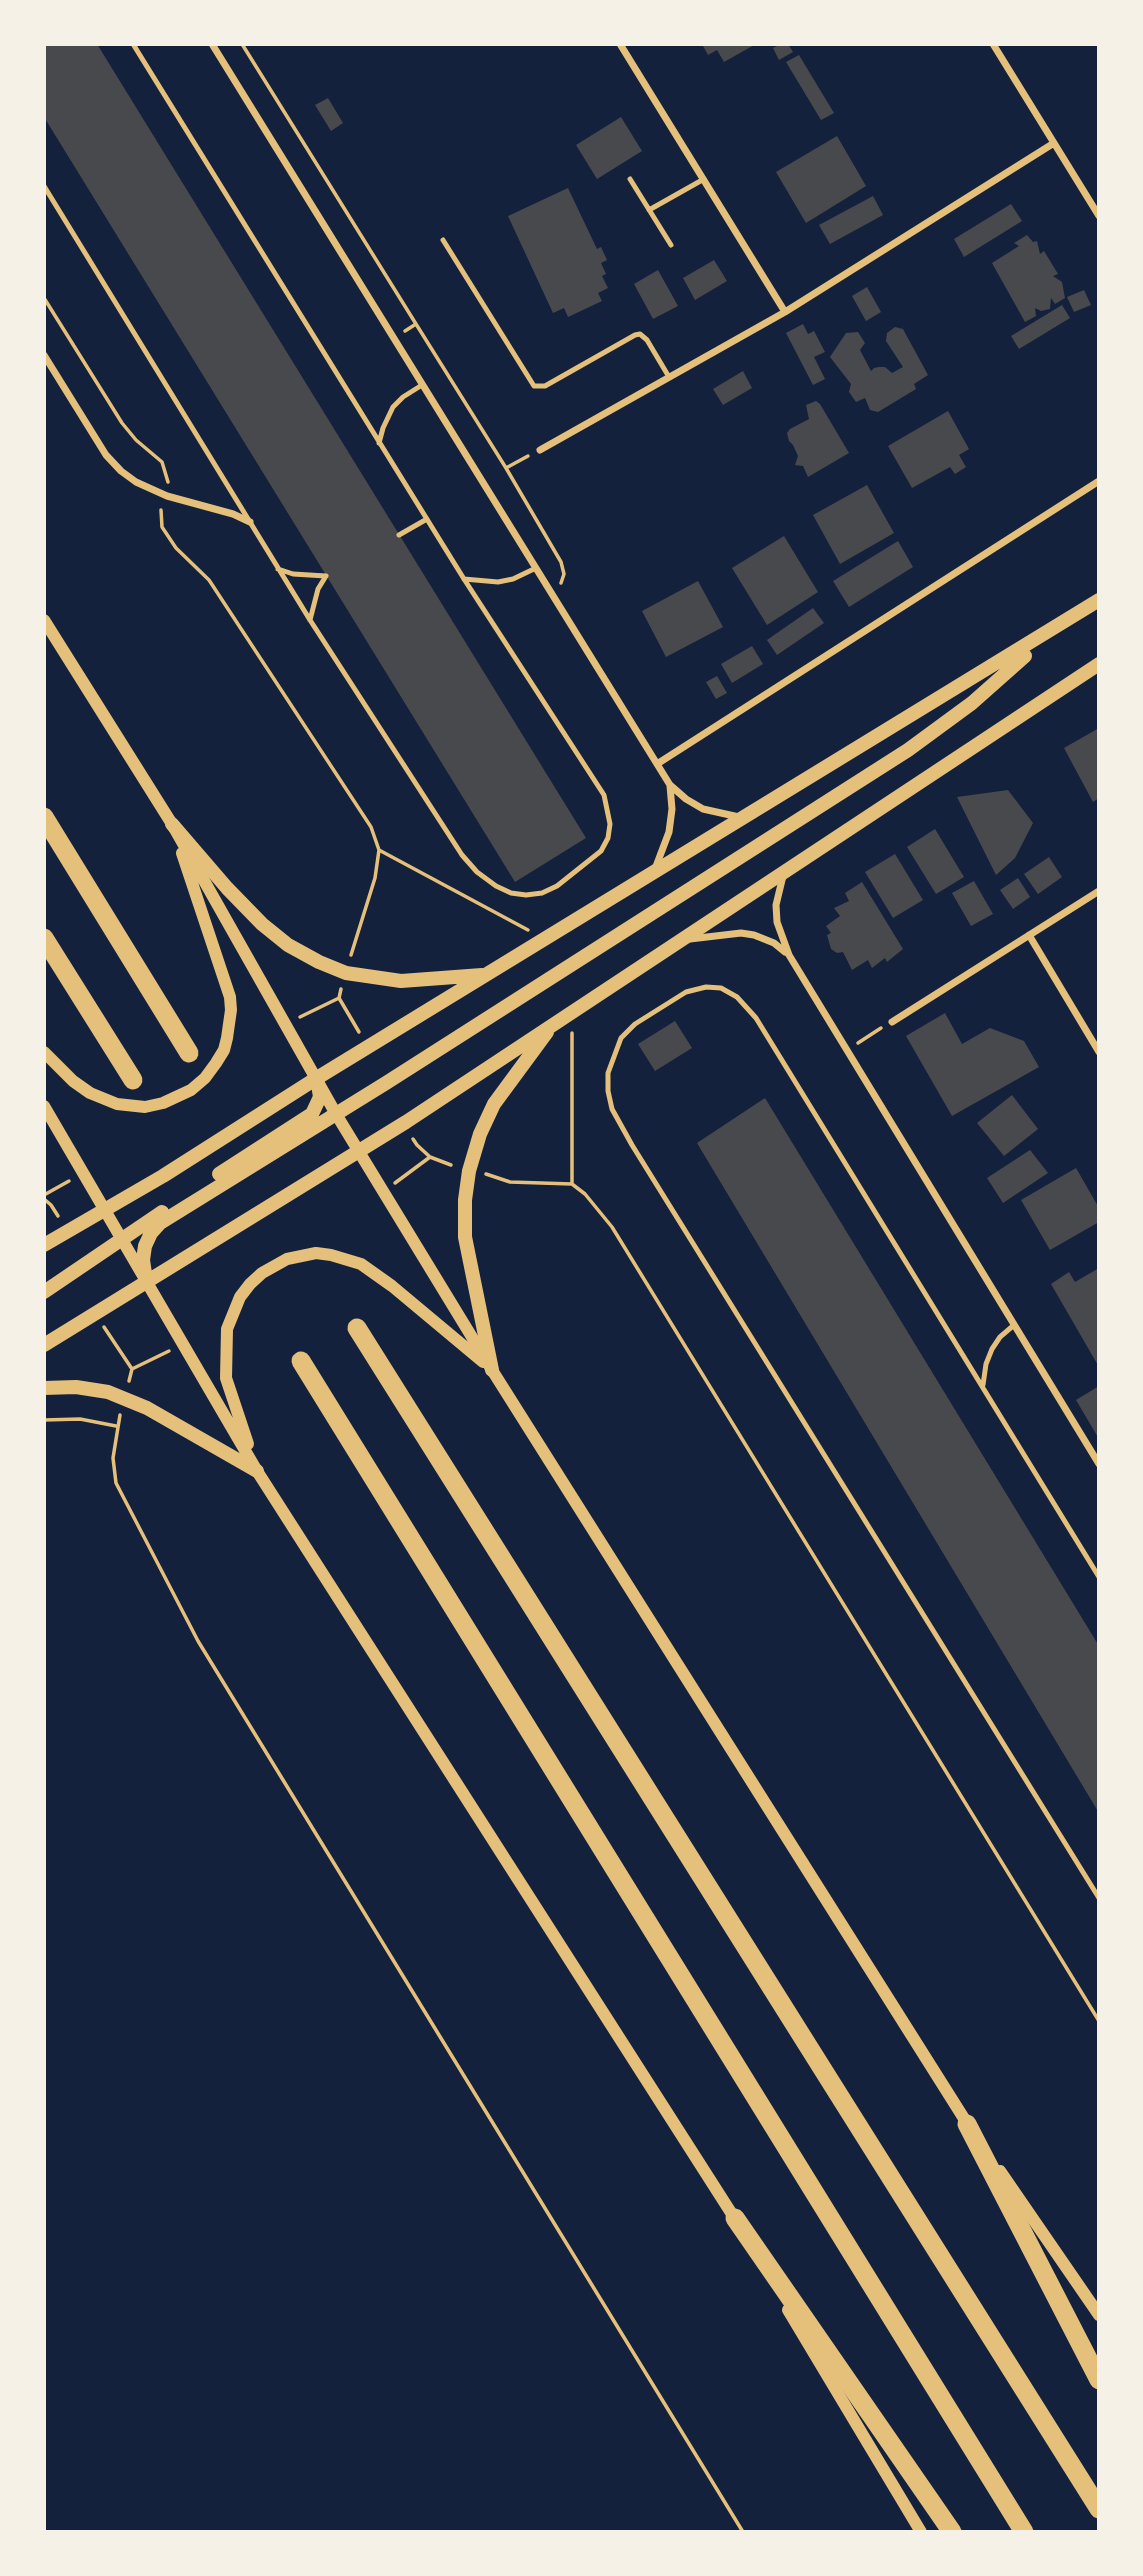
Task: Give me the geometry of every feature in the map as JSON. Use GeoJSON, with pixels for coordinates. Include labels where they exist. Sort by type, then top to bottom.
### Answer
{"type":"FeatureCollection","features":[{"type":"Feature","properties":{"kind":"highway"},"geometry":{"type":"LineString","coordinates":[[44,817],[189,1053]]}},
{"type":"Feature","properties":{"kind":"highway"},"geometry":{"type":"LineString","coordinates":[[44,938],[133,1080]]}},
{"type":"Feature","properties":{"kind":"highway"},"geometry":{"type":"LineString","coordinates":[[357,1328],[1099,2510]]}},
{"type":"Feature","properties":{"kind":"highway"},"geometry":{"type":"LineString","coordinates":[[301,1361],[1024,2532]]}},
{"type":"Feature","properties":{"kind":"highway"},"geometry":{"type":"LineString","coordinates":[[967,2124],[1068,2316],[1099,2381]]}},
{"type":"Feature","properties":{"kind":"highway"},"geometry":{"type":"LineString","coordinates":[[735,2218],[952,2532]]}},
{"type":"Feature","properties":{"kind":"main road"},"geometry":{"type":"LineString","coordinates":[[44,1245],[163,1176],[317,1078],[1099,600]]}},
{"type":"Feature","properties":{"kind":"main road"},"geometry":{"type":"LineString","coordinates":[[146,1280],[143,1260],[145,1246],[160,1223],[337,1114],[908,750],[972,703],[1052,631]]}},
{"type":"Feature","properties":{"kind":"main road"},"geometry":{"type":"LineString","coordinates":[[44,1345],[405,1122],[1099,664]]}},
{"type":"Feature","properties":{"kind":"main road"},"geometry":{"type":"LineString","coordinates":[[172,824],[262,924],[288,945],[346,973],[401,981],[489,974]]}},
{"type":"Feature","properties":{"kind":"main road"},"geometry":{"type":"LineString","coordinates":[[492,1370],[465,1237],[469,1171],[480,1135],[494,1104],[555,1021]]}},
{"type":"Feature","properties":{"kind":"main road"},"geometry":{"type":"LineString","coordinates":[[44,1292],[309,1118],[319,1101],[317,1078]]}},
{"type":"Feature","properties":{"kind":"main road"},"geometry":{"type":"LineString","coordinates":[[44,1388],[76,1387],[107,1392],[125,1399],[148,1408],[257,1471]]}},
{"type":"Feature","properties":{"kind":"street"},"geometry":{"type":"LineString","coordinates":[[212,44],[670,785],[703,809],[743,817]]}},
{"type":"Feature","properties":{"kind":"street"},"geometry":{"type":"LineString","coordinates":[[620,44],[785,312]]}},
{"type":"Feature","properties":{"kind":"street"},"geometry":{"type":"LineString","coordinates":[[993,44],[1099,216]]}},
{"type":"Feature","properties":{"kind":"street"},"geometry":{"type":"LineString","coordinates":[[540,450],[785,312],[1054,143]]}},
{"type":"Feature","properties":{"kind":"street"},"geometry":{"type":"LineString","coordinates":[[44,355],[106,455],[121,471],[136,482],[167,496],[233,514],[250,522]]}},
{"type":"Feature","properties":{"kind":"street"},"geometry":{"type":"LineString","coordinates":[[657,764],[1099,481]]}},
{"type":"Feature","properties":{"kind":"street"},"geometry":{"type":"LineString","coordinates":[[44,621],[172,824],[358,1151],[492,1370],[967,2124],[1099,2315]]}},
{"type":"Feature","properties":{"kind":"street"},"geometry":{"type":"LineString","coordinates":[[654,871],[669,832],[672,808],[670,785]]}},
{"type":"Feature","properties":{"kind":"street"},"geometry":{"type":"LineString","coordinates":[[44,1052],[73,1081],[90,1093],[117,1104],[145,1107],[163,1103],[191,1090],[205,1078],[223,1050],[230,1024],[230,997],[172,824]]}},
{"type":"Feature","properties":{"kind":"street"},"geometry":{"type":"LineString","coordinates":[[785,871],[778,896],[777,922],[789,955],[1099,1464]]}},
{"type":"Feature","properties":{"kind":"street"},"geometry":{"type":"LineString","coordinates":[[892,1022],[1099,891]]}},
{"type":"Feature","properties":{"kind":"street"},"geometry":{"type":"LineString","coordinates":[[684,940],[741,933],[774,943],[789,955]]}},
{"type":"Feature","properties":{"kind":"street"},"geometry":{"type":"LineString","coordinates":[[1029,935],[1099,1052]]}},
{"type":"Feature","properties":{"kind":"street"},"geometry":{"type":"LineString","coordinates":[[44,1106],[257,1471],[735,2218],[921,2532]]}},
{"type":"Feature","properties":{"kind":"street"},"geometry":{"type":"LineString","coordinates":[[257,1471],[226,1378],[227,1329],[240,1297],[250,1284],[262,1273],[287,1259],[316,1254],[331,1255],[361,1264],[392,1286],[492,1370]]}},
{"type":"Feature","properties":{"kind":"lane"},"geometry":{"type":"LineString","coordinates":[[44,186],[278,569],[462,855],[477,872],[496,886],[511,893],[526,895],[542,893],[556,886],[601,851],[608,838],[608,810],[604,795],[464,579],[133,44]]}},
{"type":"Feature","properties":{"kind":"lane"},"geometry":{"type":"LineString","coordinates":[[630,179],[671,245]]}},
{"type":"Feature","properties":{"kind":"lane"},"geometry":{"type":"LineString","coordinates":[[649,210],[704,179]]}},
{"type":"Feature","properties":{"kind":"lane"},"geometry":{"type":"LineString","coordinates":[[443,240],[534,386],[541,388],[630,336],[640,334],[647,340],[669,377]]}},
{"type":"Feature","properties":{"kind":"lane"},"geometry":{"type":"LineString","coordinates":[[379,443],[393,407],[422,385]]}},
{"type":"Feature","properties":{"kind":"lane"},"geometry":{"type":"LineString","coordinates":[[399,535],[427,519]]}},
{"type":"Feature","properties":{"kind":"lane"},"geometry":{"type":"LineString","coordinates":[[464,579],[498,582],[513,579],[536,568]]}},
{"type":"Feature","properties":{"kind":"lane"},"geometry":{"type":"LineString","coordinates":[[278,569],[310,576],[326,576],[318,589],[310,620]]}},
{"type":"Feature","properties":{"kind":"lane"},"geometry":{"type":"LineString","coordinates":[[1099,1577],[756,1018],[737,997],[721,988],[706,987],[686,992],[635,1024],[621,1038],[608,1073],[612,1109],[1099,1898]]}},
{"type":"Feature","properties":{"kind":"lane"},"geometry":{"type":"LineString","coordinates":[[983,1385],[986,1364],[992,1349],[1000,1337],[1014,1325]]}},
{"type":"Feature","properties":{"kind":"path"},"geometry":{"type":"LineString","coordinates":[[242,44],[506,468],[561,562],[564,574],[561,584],[551,591]]}},
{"type":"Feature","properties":{"kind":"path"},"geometry":{"type":"LineString","coordinates":[[44,298],[122,422],[136,440],[162,462],[168,478],[167,496],[161,510],[162,527],[176,548],[209,580],[371,827],[379,850],[375,878],[339,998],[368,1048]]}},
{"type":"Feature","properties":{"kind":"path"},"geometry":{"type":"LineString","coordinates":[[394,338],[416,324]]}},
{"type":"Feature","properties":{"kind":"path"},"geometry":{"type":"LineString","coordinates":[[506,468],[540,450]]}},
{"type":"Feature","properties":{"kind":"path"},"geometry":{"type":"LineString","coordinates":[[379,850],[546,939]]}},
{"type":"Feature","properties":{"kind":"path"},"geometry":{"type":"LineString","coordinates":[[286,1024],[339,998]]}},
{"type":"Feature","properties":{"kind":"path"},"geometry":{"type":"LineString","coordinates":[[572,1011],[572,1184]]}},
{"type":"Feature","properties":{"kind":"path"},"geometry":{"type":"LineString","coordinates":[[847,1050],[892,1022]]}},
{"type":"Feature","properties":{"kind":"path"},"geometry":{"type":"LineString","coordinates":[[405,1122],[417,1146],[430,1157],[510,1182],[572,1184],[585,1194],[612,1227],[1099,2021]]}},
{"type":"Feature","properties":{"kind":"path"},"geometry":{"type":"LineString","coordinates":[[383,1192],[430,1157]]}},
{"type":"Feature","properties":{"kind":"path"},"geometry":{"type":"LineString","coordinates":[[67,1231],[44,1197],[84,1174]]}},
{"type":"Feature","properties":{"kind":"path"},"geometry":{"type":"LineString","coordinates":[[95,1312],[132,1369],[116,1426],[113,1458],[116,1483],[198,1642],[743,2532]]}},
{"type":"Feature","properties":{"kind":"path"},"geometry":{"type":"LineString","coordinates":[[132,1369],[183,1344]]}},
{"type":"Feature","properties":{"kind":"path"},"geometry":{"type":"LineString","coordinates":[[44,1420],[80,1419],[116,1426]]}},
{"type":"Feature","properties":{"kind":"building"},"geometry":{"type":"Polygon","coordinates":[[[44,44],[97,44],[586,838],[515,882],[44,117],[44,44]]]}},
{"type":"Feature","properties":{"kind":"building"},"geometry":{"type":"Polygon","coordinates":[[[702,44],[756,44],[724,62],[717,50],[708,55],[702,44]]]}},
{"type":"Feature","properties":{"kind":"building"},"geometry":{"type":"Polygon","coordinates":[[[788,44],[793,52],[779,60],[773,48],[788,44]]]}},
{"type":"Feature","properties":{"kind":"building"},"geometry":{"type":"Polygon","coordinates":[[[799,55],[834,113],[821,120],[786,62],[799,55]]]}},
{"type":"Feature","properties":{"kind":"building"},"geometry":{"type":"Polygon","coordinates":[[[328,98],[343,123],[331,131],[315,105],[328,98]]]}},
{"type":"Feature","properties":{"kind":"building"},"geometry":{"type":"Polygon","coordinates":[[[621,117],[642,151],[597,179],[576,145],[621,117]]]}},
{"type":"Feature","properties":{"kind":"building"},"geometry":{"type":"Polygon","coordinates":[[[837,136],[866,186],[806,223],[776,172],[837,136]]]}},
{"type":"Feature","properties":{"kind":"building"},"geometry":{"type":"Polygon","coordinates":[[[568,188],[597,249],[601,247],[607,260],[601,263],[606,274],[602,276],[608,288],[598,293],[602,301],[568,317],[564,308],[553,313],[508,216],[568,188]]]}},
{"type":"Feature","properties":{"kind":"building"},"geometry":{"type":"Polygon","coordinates":[[[873,196],[883,215],[830,244],[819,225],[873,196]]]}},
{"type":"Feature","properties":{"kind":"building"},"geometry":{"type":"Polygon","coordinates":[[[1011,204],[1022,221],[964,257],[954,239],[1011,204]]]}},
{"type":"Feature","properties":{"kind":"building"},"geometry":{"type":"Polygon","coordinates":[[[1027,235],[1033,242],[1037,241],[1040,254],[1044,251],[1058,274],[1053,276],[1062,282],[1065,298],[1055,304],[1051,298],[1050,309],[1041,311],[1035,308],[1036,316],[1025,322],[992,263],[1019,246],[1014,243],[1027,235]]]}},
{"type":"Feature","properties":{"kind":"building"},"geometry":{"type":"Polygon","coordinates":[[[714,260],[727,281],[695,300],[683,278],[714,260]]]}},
{"type":"Feature","properties":{"kind":"building"},"geometry":{"type":"Polygon","coordinates":[[[658,270],[678,306],[653,319],[634,284],[658,270]]]}},
{"type":"Feature","properties":{"kind":"building"},"geometry":{"type":"Polygon","coordinates":[[[867,287],[881,312],[866,321],[852,296],[867,287]]]}},
{"type":"Feature","properties":{"kind":"building"},"geometry":{"type":"Polygon","coordinates":[[[1084,290],[1091,305],[1074,312],[1067,297],[1084,290]]]}},
{"type":"Feature","properties":{"kind":"building"},"geometry":{"type":"Polygon","coordinates":[[[1062,305],[1070,318],[1019,349],[1011,336],[1062,305]]]}},
{"type":"Feature","properties":{"kind":"building"},"geometry":{"type":"Polygon","coordinates":[[[803,324],[808,334],[814,331],[825,352],[814,357],[825,379],[813,385],[786,333],[803,324]]]}},
{"type":"Feature","properties":{"kind":"building"},"geometry":{"type":"Polygon","coordinates":[[[895,327],[903,329],[928,375],[914,384],[916,389],[878,412],[870,410],[865,398],[856,402],[849,392],[851,384],[830,357],[846,333],[858,332],[865,343],[860,350],[871,371],[885,367],[892,373],[903,367],[886,341],[887,333],[895,327]]]}},
{"type":"Feature","properties":{"kind":"building"},"geometry":{"type":"Polygon","coordinates":[[[743,371],[752,388],[723,405],[713,389],[743,371]]]}},
{"type":"Feature","properties":{"kind":"building"},"geometry":{"type":"Polygon","coordinates":[[[816,401],[849,453],[808,477],[803,466],[795,465],[798,456],[787,433],[809,419],[806,405],[816,401]]]}},
{"type":"Feature","properties":{"kind":"building"},"geometry":{"type":"Polygon","coordinates":[[[948,411],[969,449],[959,455],[966,467],[955,474],[950,467],[912,488],[888,446],[948,411]]]}},
{"type":"Feature","properties":{"kind":"building"},"geometry":{"type":"Polygon","coordinates":[[[867,485],[894,533],[840,564],[813,515],[867,485]]]}},
{"type":"Feature","properties":{"kind":"building"},"geometry":{"type":"Polygon","coordinates":[[[784,536],[818,592],[767,625],[732,568],[784,536]]]}},
{"type":"Feature","properties":{"kind":"building"},"geometry":{"type":"Polygon","coordinates":[[[898,541],[913,567],[849,607],[833,581],[898,541]]]}},
{"type":"Feature","properties":{"kind":"building"},"geometry":{"type":"Polygon","coordinates":[[[698,581],[723,627],[666,657],[642,611],[698,581]]]}},
{"type":"Feature","properties":{"kind":"building"},"geometry":{"type":"Polygon","coordinates":[[[813,608],[824,623],[777,655],[767,640],[813,608]]]}},
{"type":"Feature","properties":{"kind":"building"},"geometry":{"type":"Polygon","coordinates":[[[752,646],[763,664],[732,683],[721,664],[752,646]]]}},
{"type":"Feature","properties":{"kind":"building"},"geometry":{"type":"Polygon","coordinates":[[[717,676],[727,693],[716,699],[706,682],[717,676]]]}},
{"type":"Feature","properties":{"kind":"building"},"geometry":{"type":"Polygon","coordinates":[[[1099,728],[1099,798],[1093,802],[1064,748],[1099,728]]]}},
{"type":"Feature","properties":{"kind":"building"},"geometry":{"type":"Polygon","coordinates":[[[1008,790],[1033,823],[1015,858],[996,875],[957,797],[1008,790]]]}},
{"type":"Feature","properties":{"kind":"building"},"geometry":{"type":"Polygon","coordinates":[[[935,829],[964,877],[936,894],[907,847],[935,829]]]}},
{"type":"Feature","properties":{"kind":"building"},"geometry":{"type":"Polygon","coordinates":[[[895,854],[923,900],[893,918],[865,872],[895,854]]]}},
{"type":"Feature","properties":{"kind":"building"},"geometry":{"type":"Polygon","coordinates":[[[1049,857],[1062,877],[1038,894],[1024,874],[1049,857]]]}},
{"type":"Feature","properties":{"kind":"building"},"geometry":{"type":"Polygon","coordinates":[[[1018,878],[1030,897],[1013,909],[1000,890],[1018,878]]]}},
{"type":"Feature","properties":{"kind":"building"},"geometry":{"type":"Polygon","coordinates":[[[974,881],[993,914],[971,926],[952,893],[974,881]]]}},
{"type":"Feature","properties":{"kind":"building"},"geometry":{"type":"Polygon","coordinates":[[[862,882],[903,949],[887,962],[885,958],[872,968],[868,960],[852,970],[843,952],[837,953],[831,949],[827,935],[831,933],[826,926],[840,916],[834,908],[849,901],[845,893],[862,882]]]}},
{"type":"Feature","properties":{"kind":"building"},"geometry":{"type":"Polygon","coordinates":[[[945,1013],[962,1044],[990,1028],[1024,1041],[1039,1067],[952,1116],[906,1036],[945,1013]]]}},
{"type":"Feature","properties":{"kind":"building"},"geometry":{"type":"Polygon","coordinates":[[[675,1021],[692,1048],[655,1071],[638,1044],[675,1021]]]}},
{"type":"Feature","properties":{"kind":"building"},"geometry":{"type":"Polygon","coordinates":[[[1012,1095],[1038,1129],[1004,1156],[977,1123],[1012,1095]]]}},
{"type":"Feature","properties":{"kind":"building"},"geometry":{"type":"Polygon","coordinates":[[[765,1098],[1099,1646],[1099,1813],[697,1143],[765,1098]]]}},
{"type":"Feature","properties":{"kind":"building"},"geometry":{"type":"Polygon","coordinates":[[[1030,1150],[1048,1173],[1003,1203],[987,1178],[1030,1150]]]}},
{"type":"Feature","properties":{"kind":"building"},"geometry":{"type":"Polygon","coordinates":[[[1076,1168],[1099,1208],[1099,1222],[1050,1250],[1021,1200],[1076,1168]]]}},
{"type":"Feature","properties":{"kind":"building"},"geometry":{"type":"Polygon","coordinates":[[[1099,1268],[1099,1367],[1051,1284],[1069,1272],[1075,1282],[1099,1268]]]}},
{"type":"Feature","properties":{"kind":"building"},"geometry":{"type":"Polygon","coordinates":[[[1099,1386],[1099,1439],[1076,1400],[1099,1386]]]}}]}
